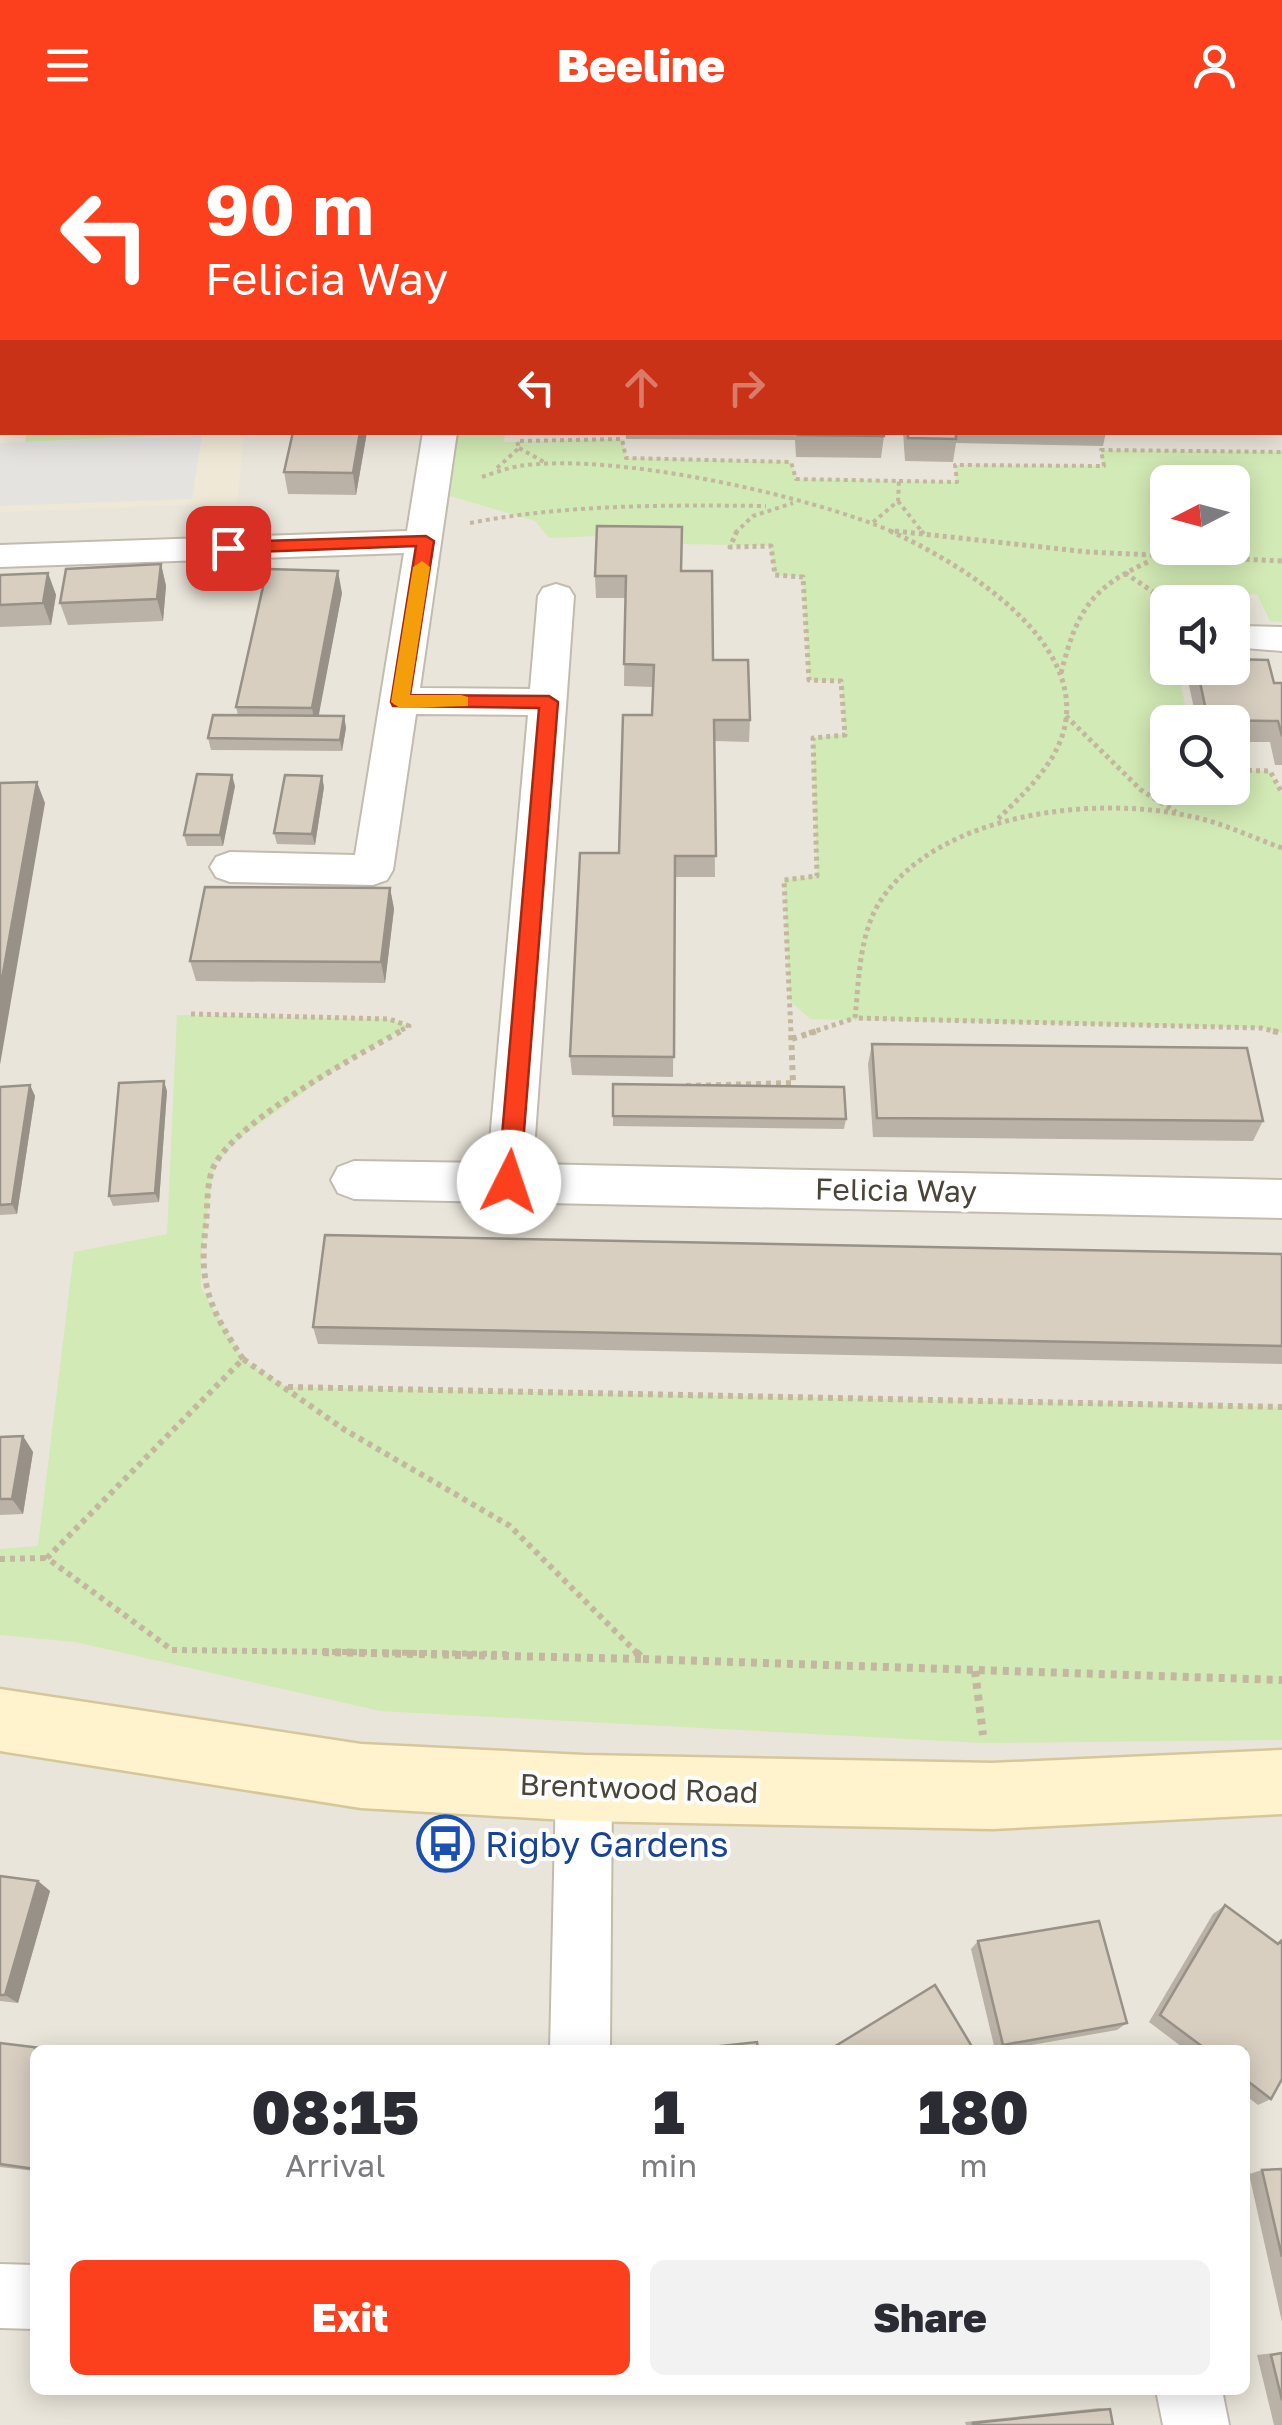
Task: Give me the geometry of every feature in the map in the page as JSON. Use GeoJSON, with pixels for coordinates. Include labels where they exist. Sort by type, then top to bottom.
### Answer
{"type":"FeatureCollection","features":[{"type":"Feature","properties":{"kind":"street"},"geometry":{"type":"LineString","coordinates":[[230,867],[373,870],[440,435]]}},
{"type":"Feature","properties":{"kind":"street"},"geometry":{"type":"LineString","coordinates":[[0,556],[426,541]]}},
{"type":"Feature","properties":{"kind":"street"},"geometry":{"type":"LineString","coordinates":[[509,1182],[556,596]]}},
{"type":"Feature","properties":{"kind":"street"},"geometry":{"type":"LineString","coordinates":[[1250,638],[1282,639]]}},
{"type":"Feature","properties":{"kind":"street"},"geometry":{"type":"LineString","coordinates":[[400,702],[549,702]]}},
{"type":"Feature","properties":{"kind":"street","name":"Felicia Way"},"geometry":{"type":"LineString","coordinates":[[354,1180],[1282,1199]]}},
{"type":"Feature","properties":{"kind":"street","name":"Brentwood Road"},"geometry":{"type":"LineString","coordinates":[[0,1720],[361,1776],[584,1788],[992,1796],[1282,1782]]}},
{"type":"Feature","properties":{"kind":"street"},"geometry":{"type":"LineString","coordinates":[[580,2045],[584,1788]]}},
{"type":"Feature","properties":{"kind":"street"},"geometry":{"type":"LineString","coordinates":[[0,2296],[30,2298]]}},
{"type":"Feature","properties":{"kind":"street"},"geometry":{"type":"LineString","coordinates":[[1189,2395],[1196,2425]]}},
{"type":"Feature","properties":{"kind":"path"},"geometry":{"type":"LineString","coordinates":[[518,448],[517,441],[622,439],[626,458],[790,462],[796,479],[957,482],[955,465],[1104,466],[1101,450],[1282,452]]}},
{"type":"Feature","properties":{"kind":"path"},"geometry":{"type":"LineString","coordinates":[[518,448],[547,464]]}},
{"type":"Feature","properties":{"kind":"path"},"geometry":{"type":"LineString","coordinates":[[480,478],[518,448]]}},
{"type":"Feature","properties":{"kind":"path"},"geometry":{"type":"LineString","coordinates":[[496,469],[547,464],[604,466],[693,480],[890,530],[1016,548],[1150,559]]}},
{"type":"Feature","properties":{"kind":"path"},"geometry":{"type":"LineString","coordinates":[[899,481],[898,501],[924,535]]}},
{"type":"Feature","properties":{"kind":"path"},"geometry":{"type":"LineString","coordinates":[[870,524],[898,501]]}},
{"type":"Feature","properties":{"kind":"path"},"geometry":{"type":"LineString","coordinates":[[683,1086],[793,1083],[784,880],[817,876],[813,738],[845,735],[841,681],[809,680],[803,577],[776,575],[771,546],[730,547],[733,533],[748,517],[792,503]]}},
{"type":"Feature","properties":{"kind":"path"},"geometry":{"type":"LineString","coordinates":[[465,522],[482,523],[531,511],[629,504],[777,506]]}},
{"type":"Feature","properties":{"kind":"path"},"geometry":{"type":"LineString","coordinates":[[855,1018],[863,950],[882,899],[926,855],[995,822],[1028,790],[1056,748],[1066,716],[1060,674],[1024,617],[993,590],[890,530]]}},
{"type":"Feature","properties":{"kind":"path"},"geometry":{"type":"LineString","coordinates":[[1250,560],[1282,560]]}},
{"type":"Feature","properties":{"kind":"path"},"geometry":{"type":"LineString","coordinates":[[1060,674],[1079,618],[1097,588],[1150,561]]}},
{"type":"Feature","properties":{"kind":"path"},"geometry":{"type":"LineString","coordinates":[[1124,572],[1150,590]]}},
{"type":"Feature","properties":{"kind":"path"},"geometry":{"type":"LineString","coordinates":[[1066,716],[1141,790],[1177,813],[1282,848]]}},
{"type":"Feature","properties":{"kind":"path"},"geometry":{"type":"LineString","coordinates":[[1250,771],[1270,772],[1282,793]]}},
{"type":"Feature","properties":{"kind":"path"},"geometry":{"type":"LineString","coordinates":[[995,822],[1107,811],[1177,813]]}},
{"type":"Feature","properties":{"kind":"path"},"geometry":{"type":"LineString","coordinates":[[191,1014],[389,1019],[409,1026],[349,1060],[242,1136],[214,1164],[201,1288],[243,1359],[345,1430],[510,1526],[644,1660]]}},
{"type":"Feature","properties":{"kind":"path"},"geometry":{"type":"LineString","coordinates":[[792,1039],[855,1018],[1262,1028],[1282,1033]]}},
{"type":"Feature","properties":{"kind":"path"},"geometry":{"type":"LineString","coordinates":[[47,1558],[243,1359]]}},
{"type":"Feature","properties":{"kind":"path"},"geometry":{"type":"LineString","coordinates":[[286,1387],[1282,1406]]}},
{"type":"Feature","properties":{"kind":"path"},"geometry":{"type":"LineString","coordinates":[[0,1559],[47,1558],[172,1650],[1282,1680]]}},
{"type":"Feature","properties":{"kind":"path"},"geometry":{"type":"LineString","coordinates":[[976,1671],[984,1744]]}},
{"type":"Feature","properties":{"kind":"shaded area"},"geometry":{"type":"Polygon","coordinates":[[[0,435],[1282,435],[1282,2425],[0,2425],[0,435]]]}},
{"type":"Feature","properties":{"kind":"shaded area"},"geometry":{"type":"Polygon","coordinates":[[[0,435],[244,435],[237,503],[0,512],[0,435]]]}},
{"type":"Feature","properties":{"kind":"shaded area"},"geometry":{"type":"Polygon","coordinates":[[[202,435],[192,499],[0,506],[0,443],[202,435]]]}},
{"type":"Feature","properties":{"kind":"green space"},"geometry":{"type":"Polygon","coordinates":[[[26,435],[175,435],[25,442],[26,435]]]}},
{"type":"Feature","properties":{"kind":"green space"},"geometry":{"type":"Polygon","coordinates":[[[458,435],[505,435],[504,442],[622,439],[627,458],[791,462],[797,479],[956,482],[955,465],[1103,466],[1101,450],[1282,452],[1282,622],[1270,621],[1257,594],[1250,594],[1250,585],[1150,585],[1150,685],[1181,685],[1185,705],[1150,705],[1150,805],[1250,805],[1250,770],[1270,771],[1282,793],[1282,1033],[1261,1028],[810,1019],[790,1001],[784,880],[817,876],[813,738],[845,734],[841,681],[809,680],[803,577],[775,575],[770,546],[684,544],[667,533],[549,538],[535,521],[450,496],[458,435]]]}},
{"type":"Feature","properties":{"kind":"green space"},"geometry":{"type":"Polygon","coordinates":[[[177,1015],[389,1019],[409,1026],[349,1060],[242,1136],[214,1165],[201,1258],[201,1288],[243,1359],[286,1387],[1282,1407],[1282,1740],[984,1743],[380,1711],[75,1642],[0,1635],[0,1549],[38,1546],[74,1252],[167,1234],[177,1015]]]}},
{"type":"Feature","properties":{"kind":"building"},"geometry":{"type":"Polygon","coordinates":[[[292,435],[359,435],[353,473],[284,472],[292,435]]]}},
{"type":"Feature","properties":{"kind":"building"},"geometry":{"type":"Polygon","coordinates":[[[908,435],[956,435],[956,439],[908,435]]]}},
{"type":"Feature","properties":{"kind":"building"},"geometry":{"type":"Polygon","coordinates":[[[597,526],[682,527],[681,571],[712,571],[713,660],[748,660],[750,720],[714,720],[716,856],[675,856],[674,1057],[570,1056],[580,853],[619,853],[623,715],[652,715],[654,665],[624,664],[626,576],[595,576],[597,526]]]}},
{"type":"Feature","properties":{"kind":"building"},"geometry":{"type":"Polygon","coordinates":[[[161,564],[157,599],[60,603],[66,569],[161,564]]]}},
{"type":"Feature","properties":{"kind":"building"},"geometry":{"type":"Polygon","coordinates":[[[267,569],[338,571],[312,708],[236,707],[267,569]]]}},
{"type":"Feature","properties":{"kind":"building"},"geometry":{"type":"Polygon","coordinates":[[[48,573],[43,603],[0,605],[0,575],[48,573]]]}},
{"type":"Feature","properties":{"kind":"building"},"geometry":{"type":"Polygon","coordinates":[[[1250,660],[1268,660],[1274,683],[1282,683],[1282,736],[1278,721],[1250,721],[1250,705],[1205,705],[1201,685],[1250,685],[1250,660]]]}},
{"type":"Feature","properties":{"kind":"building"},"geometry":{"type":"Polygon","coordinates":[[[213,715],[344,716],[340,740],[208,738],[213,715]]]}},
{"type":"Feature","properties":{"kind":"building"},"geometry":{"type":"Polygon","coordinates":[[[197,774],[232,775],[220,835],[184,835],[197,774]]]}},
{"type":"Feature","properties":{"kind":"building"},"geometry":{"type":"Polygon","coordinates":[[[285,775],[322,776],[312,834],[274,833],[285,775]]]}},
{"type":"Feature","properties":{"kind":"building"},"geometry":{"type":"Polygon","coordinates":[[[37,782],[0,990],[0,783],[37,782]]]}},
{"type":"Feature","properties":{"kind":"building"},"geometry":{"type":"Polygon","coordinates":[[[205,887],[390,888],[381,962],[190,961],[205,887]]]}},
{"type":"Feature","properties":{"kind":"building"},"geometry":{"type":"Polygon","coordinates":[[[872,1044],[1247,1048],[1263,1121],[877,1118],[872,1044]]]}},
{"type":"Feature","properties":{"kind":"building"},"geometry":{"type":"Polygon","coordinates":[[[164,1081],[155,1193],[109,1196],[119,1083],[164,1081]]]}},
{"type":"Feature","properties":{"kind":"building"},"geometry":{"type":"Polygon","coordinates":[[[613,1084],[844,1087],[846,1119],[613,1116],[613,1084]]]}},
{"type":"Feature","properties":{"kind":"building"},"geometry":{"type":"Polygon","coordinates":[[[30,1085],[12,1204],[0,1205],[0,1087],[30,1085]]]}},
{"type":"Feature","properties":{"kind":"building"},"geometry":{"type":"Polygon","coordinates":[[[325,1235],[1282,1254],[1282,1346],[313,1327],[325,1235]]]}},
{"type":"Feature","properties":{"kind":"building"},"geometry":{"type":"Polygon","coordinates":[[[23,1436],[12,1499],[0,1499],[0,1437],[23,1436]]]}},
{"type":"Feature","properties":{"kind":"building"},"geometry":{"type":"Polygon","coordinates":[[[0,1876],[38,1881],[5,1995],[0,1995],[0,1876]]]}},
{"type":"Feature","properties":{"kind":"building"},"geometry":{"type":"Polygon","coordinates":[[[1225,1905],[1278,1944],[1282,1940],[1282,2079],[1271,2099],[1250,2083],[1250,2045],[1200,2045],[1160,2015],[1225,1905]]]}},
{"type":"Feature","properties":{"kind":"building"},"geometry":{"type":"Polygon","coordinates":[[[1099,1921],[1127,2023],[1003,2045],[978,1941],[1099,1921]]]}},
{"type":"Feature","properties":{"kind":"building"},"geometry":{"type":"Polygon","coordinates":[[[935,1985],[971,2045],[837,2045],[935,1985]]]}},
{"type":"Feature","properties":{"kind":"building"},"geometry":{"type":"Polygon","coordinates":[[[0,2043],[30,2047],[30,2168],[0,2164],[0,2043]]]}},
{"type":"Feature","properties":{"kind":"building"},"geometry":{"type":"Polygon","coordinates":[[[1282,2169],[1282,2257],[1262,2170],[1282,2169]]]}},
{"type":"Feature","properties":{"kind":"building"},"geometry":{"type":"Polygon","coordinates":[[[1282,2353],[1282,2400],[1271,2355],[1282,2353]]]}},
{"type":"Feature","properties":{"kind":"building"},"geometry":{"type":"Polygon","coordinates":[[[1110,2409],[1113,2425],[973,2425],[973,2423],[1110,2409]]]}},
{"type":"Feature","properties":{"kind":"slow traffic"},"geometry":{"type":"LineString","coordinates":[[422,567],[400,702],[461,702]]}},
{"type":"Feature","properties":{"kind":"place","name":"Rigby Gardens"},"geometry":{"type":"Point","coordinates":[446,1844]}},
{"type":"Feature","properties":{"kind":"route"},"geometry":{"type":"LineString","coordinates":[[228,548],[426,541],[400,702],[549,702],[509,1182]]}}]}
